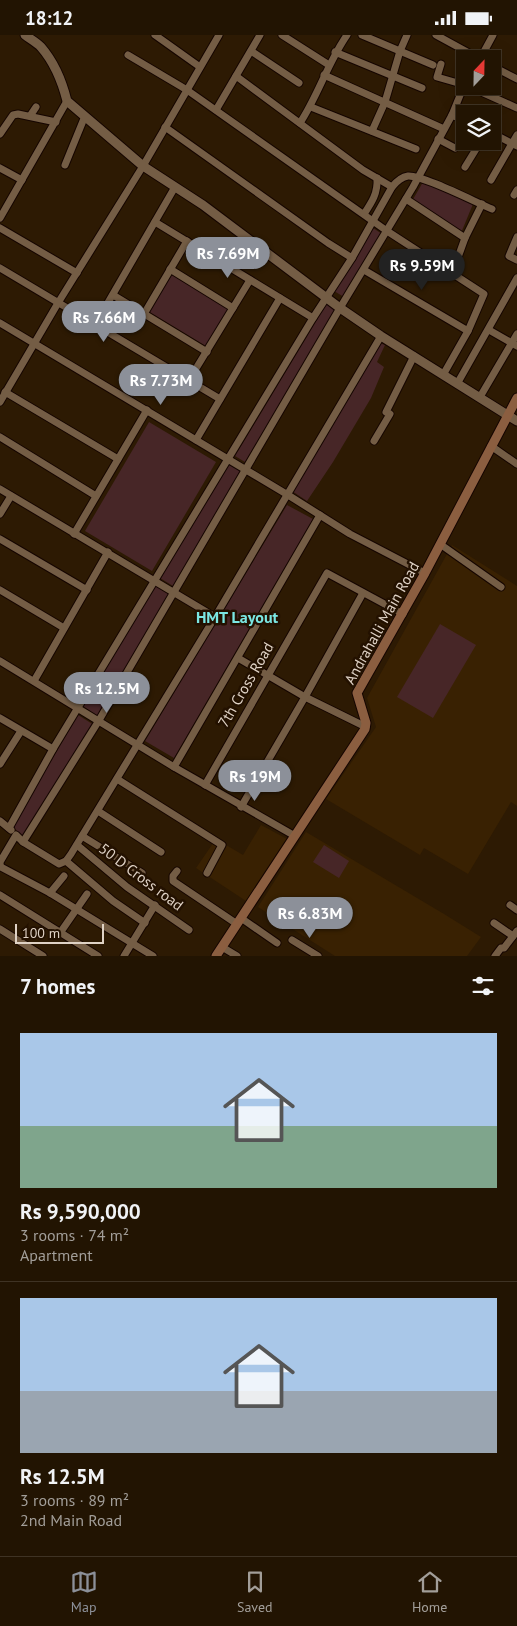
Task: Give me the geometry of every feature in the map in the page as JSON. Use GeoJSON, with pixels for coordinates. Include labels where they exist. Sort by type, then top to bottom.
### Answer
{"type":"FeatureCollection","features":[{"type":"Feature","properties":{"kind":"main road","name":"Andrahalli Main Road"},"geometry":{"type":"LineString","coordinates":[[366,727],[357,693],[403,614],[517,398]]}},
{"type":"Feature","properties":{"kind":"main road"},"geometry":{"type":"LineString","coordinates":[[216,956],[366,727]]}},
{"type":"Feature","properties":{"kind":"street"},"geometry":{"type":"LineString","coordinates":[[25,35],[40,47],[56,70],[67,101],[143,166],[203,205],[340,308],[381,336],[517,421]]}},
{"type":"Feature","properties":{"kind":"street"},"geometry":{"type":"LineString","coordinates":[[155,35],[200,67]]}},
{"type":"Feature","properties":{"kind":"street"},"geometry":{"type":"LineString","coordinates":[[0,401],[143,166],[217,37],[209,35]]}},
{"type":"Feature","properties":{"kind":"street"},"geometry":{"type":"LineString","coordinates":[[216,110],[260,35]]}},
{"type":"Feature","properties":{"kind":"street"},"geometry":{"type":"LineString","coordinates":[[282,35],[329,65]]}},
{"type":"Feature","properties":{"kind":"street"},"geometry":{"type":"LineString","coordinates":[[300,123],[311,107],[335,52],[347,35]]}},
{"type":"Feature","properties":{"kind":"street"},"geometry":{"type":"LineString","coordinates":[[362,35],[433,65]]}},
{"type":"Feature","properties":{"kind":"street"},"geometry":{"type":"LineString","coordinates":[[372,131],[385,102],[400,51],[407,35]]}},
{"type":"Feature","properties":{"kind":"street"},"geometry":{"type":"LineString","coordinates":[[436,35],[464,50]]}},
{"type":"Feature","properties":{"kind":"street"},"geometry":{"type":"LineString","coordinates":[[484,35],[492,37],[485,50]]}},
{"type":"Feature","properties":{"kind":"street"},"geometry":{"type":"LineString","coordinates":[[250,51],[299,83]]}},
{"type":"Feature","properties":{"kind":"street"},"geometry":{"type":"LineString","coordinates":[[335,52],[422,88]]}},
{"type":"Feature","properties":{"kind":"street"},"geometry":{"type":"LineString","coordinates":[[128,55],[187,90],[387,231],[484,294],[468,331],[443,375]]}},
{"type":"Feature","properties":{"kind":"street"},"geometry":{"type":"LineString","coordinates":[[442,64],[437,77],[456,82]]}},
{"type":"Feature","properties":{"kind":"street"},"geometry":{"type":"LineString","coordinates":[[501,71],[517,79]]}},
{"type":"Feature","properties":{"kind":"street"},"geometry":{"type":"LineString","coordinates":[[324,75],[444,129]]}},
{"type":"Feature","properties":{"kind":"street"},"geometry":{"type":"LineString","coordinates":[[236,76],[392,187]]}},
{"type":"Feature","properties":{"kind":"street"},"geometry":{"type":"LineString","coordinates":[[23,842],[98,722],[340,308],[419,177],[461,95]]}},
{"type":"Feature","properties":{"kind":"street"},"geometry":{"type":"LineString","coordinates":[[487,95],[517,109]]}},
{"type":"Feature","properties":{"kind":"street"},"geometry":{"type":"LineString","coordinates":[[0,218],[67,101]]}},
{"type":"Feature","properties":{"kind":"street"},"geometry":{"type":"LineString","coordinates":[[30,116],[36,107]]}},
{"type":"Feature","properties":{"kind":"street"},"geometry":{"type":"LineString","coordinates":[[311,107],[416,149]]}},
{"type":"Feature","properties":{"kind":"street"},"geometry":{"type":"LineString","coordinates":[[0,134],[13,115],[18,114],[56,122]]}},
{"type":"Feature","properties":{"kind":"street"},"geometry":{"type":"LineString","coordinates":[[452,115],[456,117]]}},
{"type":"Feature","properties":{"kind":"street"},"geometry":{"type":"LineString","coordinates":[[65,165],[84,116]]}},
{"type":"Feature","properties":{"kind":"street"},"geometry":{"type":"LineString","coordinates":[[165,127],[352,258]]}},
{"type":"Feature","properties":{"kind":"street"},"geometry":{"type":"LineString","coordinates":[[491,180],[515,145],[517,135]]}},
{"type":"Feature","properties":{"kind":"street"},"geometry":{"type":"LineString","coordinates":[[501,138],[515,145]]}},
{"type":"Feature","properties":{"kind":"street"},"geometry":{"type":"LineString","coordinates":[[438,139],[455,148]]}},
{"type":"Feature","properties":{"kind":"street"},"geometry":{"type":"LineString","coordinates":[[465,167],[475,150]]}},
{"type":"Feature","properties":{"kind":"street"},"geometry":{"type":"LineString","coordinates":[[0,168],[22,180]]}},
{"type":"Feature","properties":{"kind":"street"},"geometry":{"type":"LineString","coordinates":[[8,828],[53,749],[312,317],[352,258],[392,187],[402,178],[408,176],[419,177],[492,209]]}},
{"type":"Feature","properties":{"kind":"street"},"geometry":{"type":"LineString","coordinates":[[364,214],[378,188],[377,178]]}},
{"type":"Feature","properties":{"kind":"street"},"geometry":{"type":"LineString","coordinates":[[95,325],[175,187]]}},
{"type":"Feature","properties":{"kind":"street"},"geometry":{"type":"LineString","coordinates":[[406,199],[465,238]]}},
{"type":"Feature","properties":{"kind":"street"},"geometry":{"type":"LineString","coordinates":[[452,274],[465,238],[482,204]]}},
{"type":"Feature","properties":{"kind":"street"},"geometry":{"type":"LineString","coordinates":[[156,222],[312,317]]}},
{"type":"Feature","properties":{"kind":"street"},"geometry":{"type":"LineString","coordinates":[[0,228],[77,273]]}},
{"type":"Feature","properties":{"kind":"street"},"geometry":{"type":"LineString","coordinates":[[517,237],[509,256],[517,260]]}},
{"type":"Feature","properties":{"kind":"street"},"geometry":{"type":"LineString","coordinates":[[144,314],[187,241]]}},
{"type":"Feature","properties":{"kind":"street"},"geometry":{"type":"LineString","coordinates":[[0,268],[220,399]]}},
{"type":"Feature","properties":{"kind":"street"},"geometry":{"type":"LineString","coordinates":[[170,269],[233,308]]}},
{"type":"Feature","properties":{"kind":"street"},"geometry":{"type":"LineString","coordinates":[[364,269],[468,331]]}},
{"type":"Feature","properties":{"kind":"street"},"geometry":{"type":"LineString","coordinates":[[458,384],[517,278]]}},
{"type":"Feature","properties":{"kind":"street"},"geometry":{"type":"LineString","coordinates":[[189,380],[250,279]]}},
{"type":"Feature","properties":{"kind":"street"},"geometry":{"type":"LineString","coordinates":[[113,295],[207,352]]}},
{"type":"Feature","properties":{"kind":"street"},"geometry":{"type":"LineString","coordinates":[[196,440],[280,298]]}},
{"type":"Feature","properties":{"kind":"street"},"geometry":{"type":"LineString","coordinates":[[0,323],[350,534],[424,573]]}},
{"type":"Feature","properties":{"kind":"street"},"geometry":{"type":"LineString","coordinates":[[489,330],[515,344]]}},
{"type":"Feature","properties":{"kind":"street"},"geometry":{"type":"LineString","coordinates":[[480,397],[515,344],[517,334]]}},
{"type":"Feature","properties":{"kind":"street"},"geometry":{"type":"LineString","coordinates":[[0,821],[23,842],[59,864],[66,861],[216,617],[381,336]]}},
{"type":"Feature","properties":{"kind":"street"},"geometry":{"type":"LineString","coordinates":[[374,441],[390,414],[386,412],[414,356]]}},
{"type":"Feature","properties":{"kind":"street"},"geometry":{"type":"LineString","coordinates":[[5,392],[118,459]]}},
{"type":"Feature","properties":{"kind":"street"},"geometry":{"type":"LineString","coordinates":[[74,534],[147,411]]}},
{"type":"Feature","properties":{"kind":"street"},"geometry":{"type":"LineString","coordinates":[[0,437],[96,496]]}},
{"type":"Feature","properties":{"kind":"street"},"geometry":{"type":"LineString","coordinates":[[491,446],[517,464]]}},
{"type":"Feature","properties":{"kind":"street"},"geometry":{"type":"LineString","coordinates":[[0,489],[216,617]]}},
{"type":"Feature","properties":{"kind":"street"},"geometry":{"type":"LineString","coordinates":[[0,514],[11,496]]}},
{"type":"Feature","properties":{"kind":"street"},"geometry":{"type":"LineString","coordinates":[[174,767],[320,515]]}},
{"type":"Feature","properties":{"kind":"street"},"geometry":{"type":"LineString","coordinates":[[0,539],[86,590]]}},
{"type":"Feature","properties":{"kind":"street"},"geometry":{"type":"LineString","coordinates":[[440,544],[501,587]]}},
{"type":"Feature","properties":{"kind":"street"},"geometry":{"type":"LineString","coordinates":[[34,681],[108,552]]}},
{"type":"Feature","properties":{"kind":"street","name":"7th Cross Road"},"geometry":{"type":"LineString","coordinates":[[205,785],[327,573],[364,593]]}},
{"type":"Feature","properties":{"kind":"street"},"geometry":{"type":"LineString","coordinates":[[0,590],[64,628]]}},
{"type":"Feature","properties":{"kind":"street"},"geometry":{"type":"LineString","coordinates":[[241,807],[364,593],[403,614]]}},
{"type":"Feature","properties":{"kind":"street"},"geometry":{"type":"LineString","coordinates":[[238,658],[305,697],[366,727]]}},
{"type":"Feature","properties":{"kind":"street"},"geometry":{"type":"LineString","coordinates":[[0,661],[241,807],[295,836]]}},
{"type":"Feature","properties":{"kind":"street"},"geometry":{"type":"LineString","coordinates":[[0,718],[53,749]]}},
{"type":"Feature","properties":{"kind":"street"},"geometry":{"type":"LineString","coordinates":[[0,764],[21,731]]}},
{"type":"Feature","properties":{"kind":"street"},"geometry":{"type":"LineString","coordinates":[[117,779],[222,845],[208,873]]}},
{"type":"Feature","properties":{"kind":"street"},"geometry":{"type":"LineString","coordinates":[[98,811],[161,852]]}},
{"type":"Feature","properties":{"kind":"street"},"geometry":{"type":"LineString","coordinates":[[16,835],[0,863],[1,867],[50,893],[132,945],[153,956]]}},
{"type":"Feature","properties":{"kind":"street"},"geometry":{"type":"LineString","coordinates":[[82,836],[142,873]]}},
{"type":"Feature","properties":{"kind":"street","name":"50 D Cross road"},"geometry":{"type":"LineString","coordinates":[[77,845],[128,887],[189,930]]}},
{"type":"Feature","properties":{"kind":"street"},"geometry":{"type":"LineString","coordinates":[[66,861],[113,901],[145,923]]}},
{"type":"Feature","properties":{"kind":"street"},"geometry":{"type":"LineString","coordinates":[[177,871],[173,876],[173,881],[277,943]]}},
{"type":"Feature","properties":{"kind":"street"},"geometry":{"type":"LineString","coordinates":[[50,893],[64,875]]}},
{"type":"Feature","properties":{"kind":"street"},"geometry":{"type":"LineString","coordinates":[[60,933],[87,894]]}},
{"type":"Feature","properties":{"kind":"street"},"geometry":{"type":"LineString","coordinates":[[0,895],[98,956]]}},
{"type":"Feature","properties":{"kind":"street"},"geometry":{"type":"LineString","coordinates":[[124,956],[155,905]]}},
{"type":"Feature","properties":{"kind":"street"},"geometry":{"type":"LineString","coordinates":[[510,905],[517,910]]}},
{"type":"Feature","properties":{"kind":"street"},"geometry":{"type":"LineString","coordinates":[[494,923],[515,934],[495,956]]}},
{"type":"Feature","properties":{"kind":"street"},"geometry":{"type":"LineString","coordinates":[[0,929],[43,956]]}},
{"type":"Feature","properties":{"kind":"street"},"geometry":{"type":"LineString","coordinates":[[292,940],[318,956]]}},
{"type":"Feature","properties":{"kind":"street"},"geometry":{"type":"LineString","coordinates":[[222,947],[238,956]]}},
{"type":"Feature","properties":{"kind":"shaded area"},"geometry":{"type":"Polygon","coordinates":[[[423,182],[473,204],[461,233],[412,201],[423,182]]]}},
{"type":"Feature","properties":{"kind":"shaded area"},"geometry":{"type":"Polygon","coordinates":[[[373,228],[382,234],[344,297],[334,291],[373,228]]]}},
{"type":"Feature","properties":{"kind":"shaded area"},"geometry":{"type":"Polygon","coordinates":[[[170,274],[229,309],[206,346],[148,311],[170,274]]]}},
{"type":"Feature","properties":{"kind":"shaded area"},"geometry":{"type":"Polygon","coordinates":[[[327,303],[337,309],[245,462],[235,456],[327,303]]]}},
{"type":"Feature","properties":{"kind":"shaded area"},"geometry":{"type":"Polygon","coordinates":[[[380,343],[385,345],[377,362],[384,367],[371,398],[333,462],[307,501],[292,491],[380,343]]]}},
{"type":"Feature","properties":{"kind":"shaded area"},"geometry":{"type":"Polygon","coordinates":[[[149,422],[216,462],[152,571],[85,531],[149,422]]]}},
{"type":"Feature","properties":{"kind":"shaded area"},"geometry":{"type":"Polygon","coordinates":[[[229,465],[242,472],[173,586],[160,578],[229,465]]]}},
{"type":"Feature","properties":{"kind":"shaded area"},"geometry":{"type":"Polygon","coordinates":[[[287,505],[313,519],[174,758],[145,741],[287,505]]]}},
{"type":"Feature","properties":{"kind":"shaded area"},"geometry":{"type":"Polygon","coordinates":[[[452,545],[517,586],[517,806],[511,802],[468,874],[424,848],[420,855],[326,799],[376,727],[367,698],[452,545]]]}},
{"type":"Feature","properties":{"kind":"shaded area"},"geometry":{"type":"Polygon","coordinates":[[[155,586],[170,595],[98,716],[83,706],[155,586]]]}},
{"type":"Feature","properties":{"kind":"shaded area"},"geometry":{"type":"Polygon","coordinates":[[[440,624],[476,645],[433,718],[397,697],[440,624]]]}},
{"type":"Feature","properties":{"kind":"shaded area"},"geometry":{"type":"Polygon","coordinates":[[[78,715],[94,725],[23,838],[13,826],[78,715]]]}},
{"type":"Feature","properties":{"kind":"shaded area"},"geometry":{"type":"Polygon","coordinates":[[[261,825],[287,839],[246,901],[196,868],[216,839],[243,855],[261,825]]]}},
{"type":"Feature","properties":{"kind":"shaded area"},"geometry":{"type":"Polygon","coordinates":[[[306,832],[481,937],[467,956],[335,956],[258,907],[306,832]]]}},
{"type":"Feature","properties":{"kind":"shaded area"},"geometry":{"type":"Polygon","coordinates":[[[324,845],[349,861],[339,878],[313,862],[324,845]]]}},
{"type":"Feature","properties":{"kind":"district","name":"HMT Layout"},"geometry":{"type":"Point","coordinates":[237,617]}}]}
